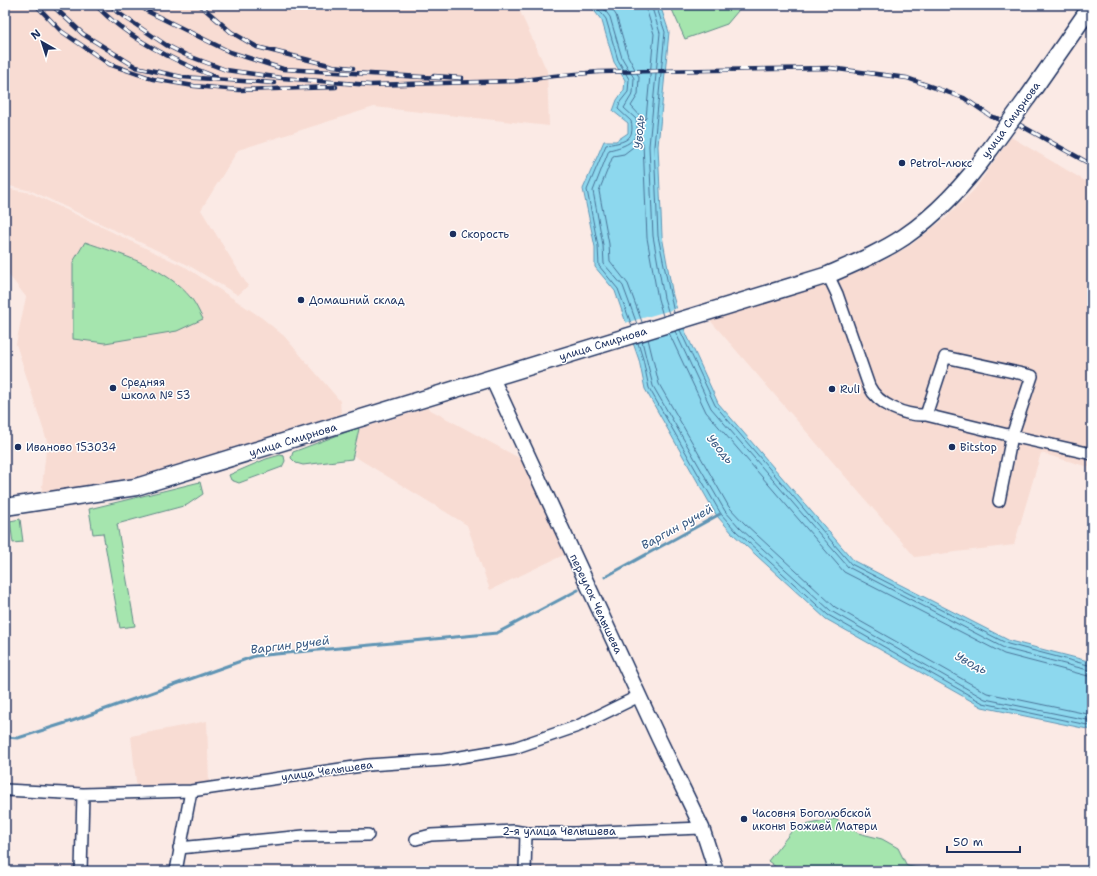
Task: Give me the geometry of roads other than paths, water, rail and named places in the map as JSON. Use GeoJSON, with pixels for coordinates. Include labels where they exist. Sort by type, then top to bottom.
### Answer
{"type":"FeatureCollection","features":[{"type":"Feature","properties":{"kind":"main road","name":"улица Смирнова"},"geometry":{"type":"LineString","coordinates":[[5,507],[136,487],[828,275],[879,252],[903,238],[928,220],[969,178],[1092,5]]}},
{"type":"Feature","properties":{"kind":"street"},"geometry":{"type":"LineString","coordinates":[[828,275],[838,294],[868,386],[874,396],[882,403],[918,415],[926,414],[1012,436],[1092,454]]}},
{"type":"Feature","properties":{"kind":"street"},"geometry":{"type":"LineString","coordinates":[[926,414],[945,357],[1032,376],[1012,436],[999,501]]}},
{"type":"Feature","properties":{"kind":"street","name":"переулок Челышева"},"geometry":{"type":"LineString","coordinates":[[492,378],[639,696],[702,828],[716,871]]}},
{"type":"Feature","properties":{"kind":"street","name":"улица Челышева"},"geometry":{"type":"LineString","coordinates":[[5,790],[83,794],[191,791],[368,765],[443,760],[514,748],[578,726],[639,696]]}},
{"type":"Feature","properties":{"kind":"street"},"geometry":{"type":"LineString","coordinates":[[176,871],[179,848],[191,791]]}},
{"type":"Feature","properties":{"kind":"street"},"geometry":{"type":"LineString","coordinates":[[81,871],[83,794]]}},
{"type":"Feature","properties":{"kind":"street","name":"2-я улица Челышева"},"geometry":{"type":"LineString","coordinates":[[416,839],[431,835],[514,831],[526,833],[702,828]]}},
{"type":"Feature","properties":{"kind":"street"},"geometry":{"type":"LineString","coordinates":[[525,871],[526,833]]}},
{"type":"Feature","properties":{"kind":"street"},"geometry":{"type":"LineString","coordinates":[[179,848],[304,836],[368,835]]}},
{"type":"Feature","properties":{"kind":"water","name":"Уводь"},"geometry":{"type":"Polygon","coordinates":[[[590,5],[660,5],[669,32],[658,146],[662,236],[673,296],[680,320],[718,403],[854,561],[1010,641],[1092,662],[1092,730],[982,707],[826,619],[733,534],[717,516],[645,389],[639,360],[615,291],[595,267],[595,247],[583,189],[604,141],[616,141],[628,133],[628,123],[613,111],[617,100],[624,90],[625,80],[614,62],[602,21],[590,5]]]}},
{"type":"Feature","properties":{"kind":"waterway","name":"Варгин ручей"},"geometry":{"type":"LineString","coordinates":[[605,577],[720,514]]}},
{"type":"Feature","properties":{"kind":"waterway","name":"Варгин ручей"},"geometry":{"type":"LineString","coordinates":[[5,737],[18,738],[72,721],[255,656],[497,633],[578,590]]}},
{"type":"Feature","properties":{"kind":"waterway"},"geometry":{"type":"LineString","coordinates":[[1086,871],[1092,863]]}},
{"type":"Feature","properties":{"kind":"railway"},"geometry":{"type":"LineString","coordinates":[[36,5],[61,31],[109,64],[153,79],[194,86],[239,90],[336,87]]}},
{"type":"Feature","properties":{"kind":"railway"},"geometry":{"type":"LineString","coordinates":[[52,5],[83,34],[136,67],[182,77],[274,83]]}},
{"type":"Feature","properties":{"kind":"railway"},"geometry":{"type":"LineString","coordinates":[[96,5],[121,28],[136,38],[184,64],[216,77]]}},
{"type":"Feature","properties":{"kind":"railway"},"geometry":{"type":"LineString","coordinates":[[111,5],[117,12],[166,45],[186,55],[226,70],[282,78],[370,85],[518,81],[599,72],[830,68],[907,78],[964,98],[992,117],[1020,125],[1092,165]]}},
{"type":"Feature","properties":{"kind":"railway"},"geometry":{"type":"LineString","coordinates":[[140,5],[147,11],[230,52],[283,69],[440,78]]}},
{"type":"Feature","properties":{"kind":"railway"},"geometry":{"type":"LineString","coordinates":[[200,5],[231,32],[257,47],[333,66],[353,68]]}},
{"type":"Feature","properties":{"kind":"railway"},"geometry":{"type":"LineString","coordinates":[[434,76],[462,78]]}},
{"type":"Feature","properties":{"kind":"place","name":"Petrol-люкс"},"geometry":{"type":"Point","coordinates":[902,163]}},
{"type":"Feature","properties":{"kind":"place","name":"Скорость"},"geometry":{"type":"Point","coordinates":[453,234]}},
{"type":"Feature","properties":{"kind":"place","name":"Домашний склад"},"geometry":{"type":"Point","coordinates":[301,300]}},
{"type":"Feature","properties":{"kind":"place","name":"Средняя школа № 53"},"geometry":{"type":"Point","coordinates":[113,388]}},
{"type":"Feature","properties":{"kind":"place","name":"Ruli"},"geometry":{"type":"Point","coordinates":[832,389]}},
{"type":"Feature","properties":{"kind":"place","name":"Иваново 153034"},"geometry":{"type":"Point","coordinates":[18,447]}},
{"type":"Feature","properties":{"kind":"place","name":"Bitstop"},"geometry":{"type":"Point","coordinates":[952,447]}},
{"type":"Feature","properties":{"kind":"place","name":"Часовня Боголюбской иконы Божией Матери"},"geometry":{"type":"Point","coordinates":[744,819]}}]}
